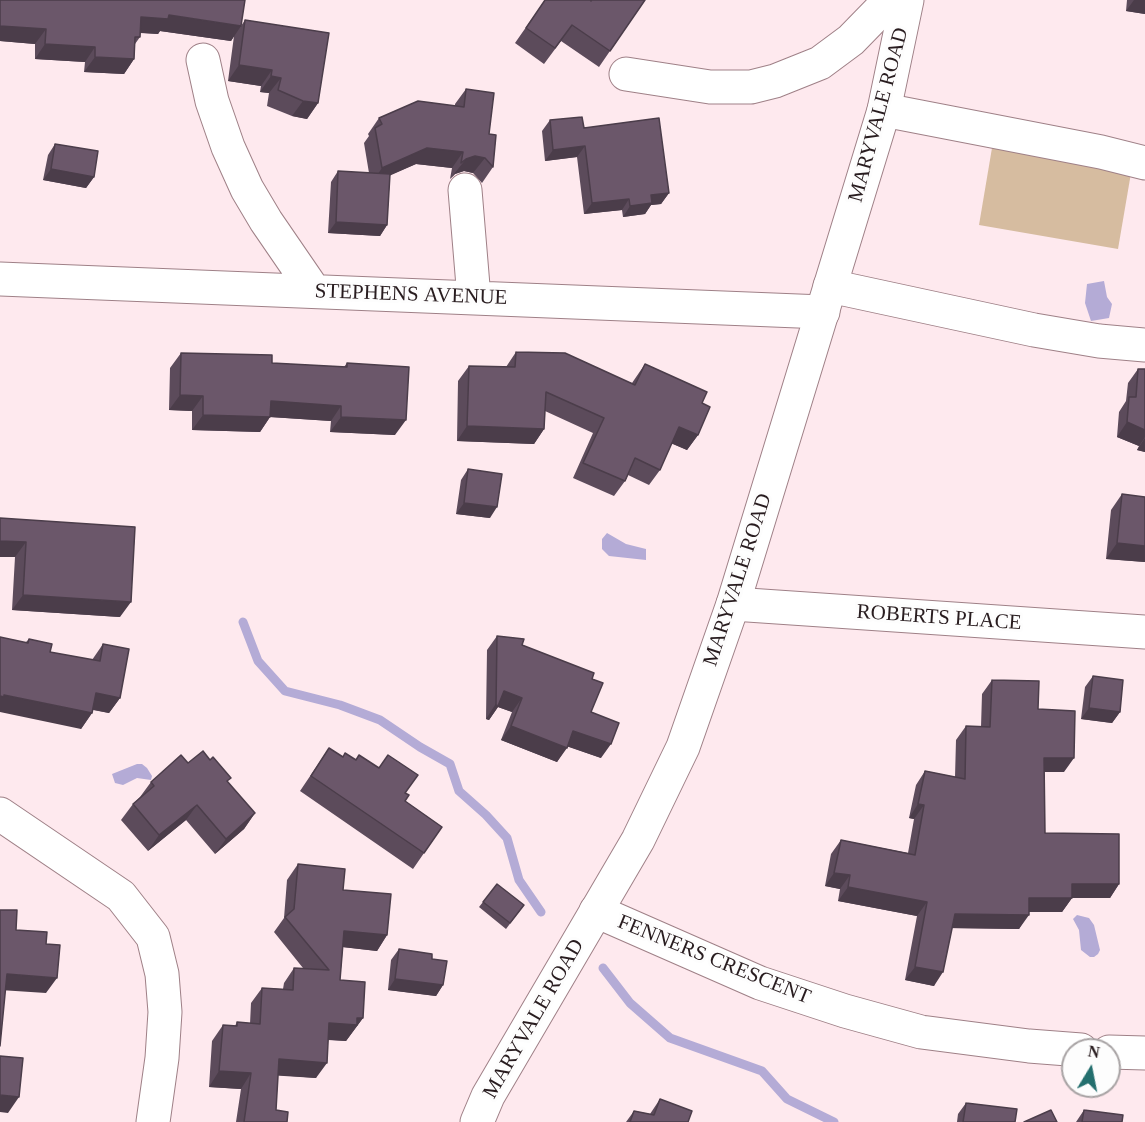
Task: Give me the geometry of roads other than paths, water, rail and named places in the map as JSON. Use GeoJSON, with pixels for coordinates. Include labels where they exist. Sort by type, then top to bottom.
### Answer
{"type":"FeatureCollection","features":[{"type":"Feature","properties":{"kind":"street"},"geometry":{"type":"LineString","coordinates":[[626,74],[710,87],[751,87],[775,81],[820,63],[851,40],[890,0]]}},
{"type":"Feature","properties":{"kind":"street","name":"MARYVALE ROAD"},"geometry":{"type":"LineString","coordinates":[[477,1122],[488,1096],[638,840],[683,747],[733,604],[884,110],[907,0]]}},
{"type":"Feature","properties":{"kind":"street"},"geometry":{"type":"LineString","coordinates":[[203,60],[212,101],[228,147],[247,189],[314,291]]}},
{"type":"Feature","properties":{"kind":"street"},"geometry":{"type":"LineString","coordinates":[[884,110],[1101,152],[1145,163]]}},
{"type":"Feature","properties":{"kind":"street"},"geometry":{"type":"LineString","coordinates":[[465,190],[474,298]]}},
{"type":"Feature","properties":{"kind":"street","name":"STEPHENS AVENUE"},"geometry":{"type":"LineString","coordinates":[[0,279],[474,298],[826,299],[1099,341],[1145,345]]}},
{"type":"Feature","properties":{"kind":"street","name":"ROBERTS PLACE"},"geometry":{"type":"LineString","coordinates":[[733,604],[1145,632]]}},
{"type":"Feature","properties":{"kind":"street"},"geometry":{"type":"LineString","coordinates":[[0,814],[121,896],[153,937],[162,974],[165,1012],[162,1058],[153,1122]]}},
{"type":"Feature","properties":{"kind":"street","name":"FENNERS CRESCENT"},"geometry":{"type":"LineString","coordinates":[[596,911],[760,983],[845,1011],[921,1032],[1029,1047],[1061,1049]]}},
{"type":"Feature","properties":{"kind":"street"},"geometry":{"type":"LineString","coordinates":[[1121,1052],[1145,1053]]}},
{"type":"Feature","properties":{"kind":"waterway"},"geometry":{"type":"LineString","coordinates":[[243,622],[258,661],[285,691],[340,705],[380,720],[450,764],[459,791],[507,838],[519,880],[541,912]]}},
{"type":"Feature","properties":{"kind":"waterway"},"geometry":{"type":"LineString","coordinates":[[603,968],[630,1003],[670,1038],[762,1071],[787,1099],[834,1122]]}}]}
